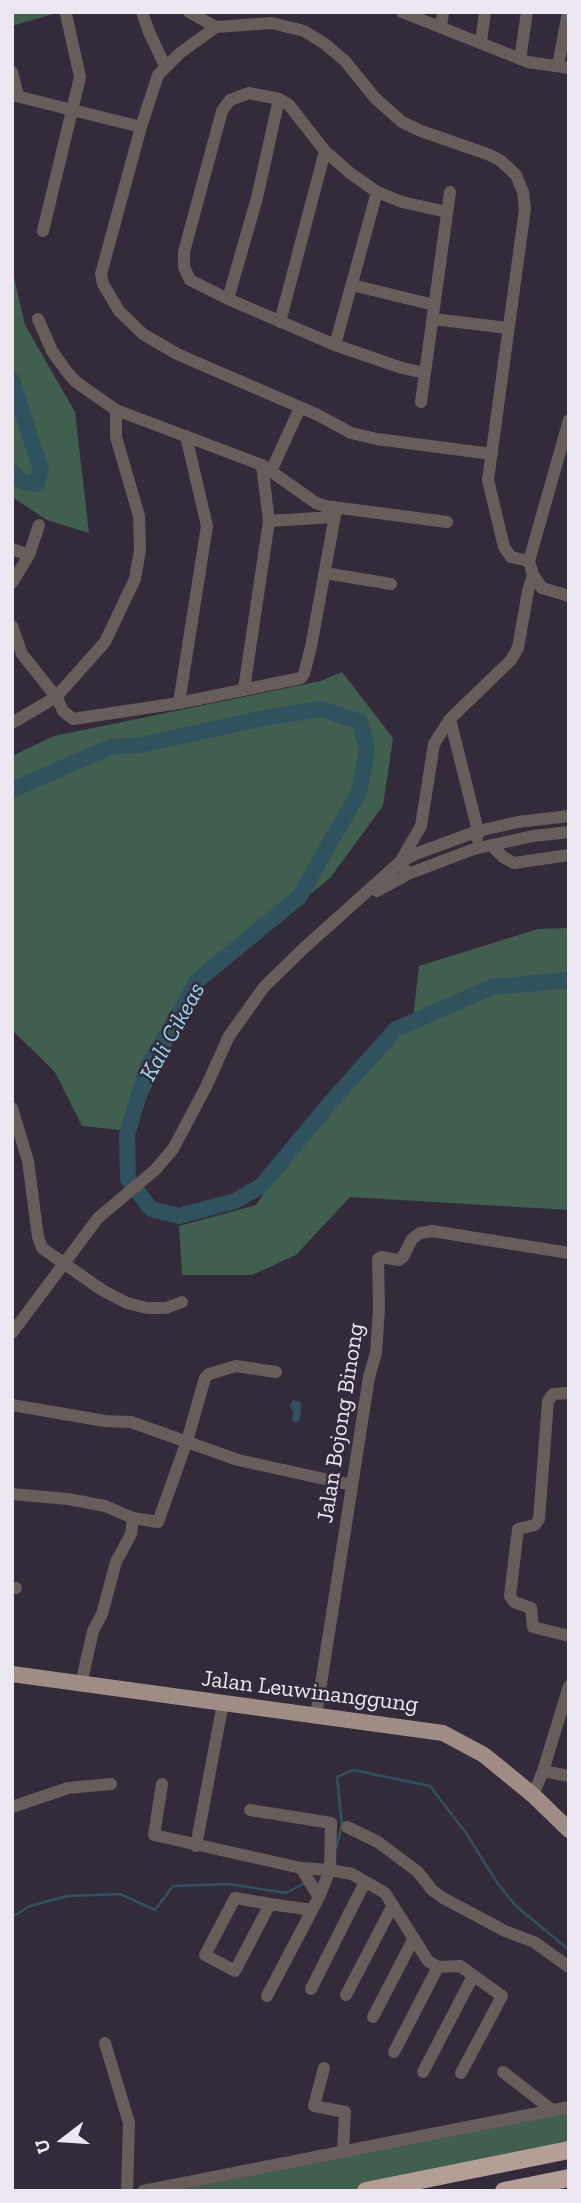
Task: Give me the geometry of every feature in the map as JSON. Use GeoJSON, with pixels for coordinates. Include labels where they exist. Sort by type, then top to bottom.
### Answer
{"type":"FeatureCollection","features":[{"type":"Feature","properties":{"kind":"highway"},"geometry":{"type":"LineString","coordinates":[[366,2191],[569,2150]]}},
{"type":"Feature","properties":{"kind":"highway"},"geometry":{"type":"LineString","coordinates":[[504,2191],[569,2178]]}},
{"type":"Feature","properties":{"kind":"main road","name":"Jalan Leuwinanggung"},"geometry":{"type":"LineString","coordinates":[[12,1674],[443,1733],[484,1755],[533,1795],[569,1830]]}},
{"type":"Feature","properties":{"kind":"street"},"geometry":{"type":"LineString","coordinates":[[142,12],[165,66]]}},
{"type":"Feature","properties":{"kind":"street"},"geometry":{"type":"LineString","coordinates":[[188,12],[216,27],[272,23],[304,31],[326,44],[345,61],[384,107],[402,122],[501,160],[520,183],[525,209],[488,480],[503,547],[510,557],[529,561]]}},
{"type":"Feature","properties":{"kind":"street"},"geometry":{"type":"LineString","coordinates":[[402,12],[520,59],[563,67],[568,12]]}},
{"type":"Feature","properties":{"kind":"street"},"geometry":{"type":"LineString","coordinates":[[441,27],[443,12]]}},
{"type":"Feature","properties":{"kind":"street"},"geometry":{"type":"LineString","coordinates":[[481,42],[485,12]]}},
{"type":"Feature","properties":{"kind":"street"},"geometry":{"type":"LineString","coordinates":[[520,59],[527,12]]}},
{"type":"Feature","properties":{"kind":"street"},"geometry":{"type":"LineString","coordinates":[[43,231],[74,109],[80,70],[66,14]]}},
{"type":"Feature","properties":{"kind":"street"},"geometry":{"type":"LineString","coordinates":[[216,27],[165,66],[159,75],[141,127],[101,274],[103,284],[119,311],[143,334],[177,355],[351,433],[377,439],[492,454]]}},
{"type":"Feature","properties":{"kind":"street"},"geometry":{"type":"LineString","coordinates":[[12,72],[15,95],[141,127]]}},
{"type":"Feature","properties":{"kind":"street"},"geometry":{"type":"LineString","coordinates":[[425,373],[335,345],[190,280],[186,273],[184,252],[222,111],[230,100],[249,93],[279,99],[289,105],[325,151],[350,173],[377,191],[402,202],[447,212]]}},
{"type":"Feature","properties":{"kind":"street"},"geometry":{"type":"LineString","coordinates":[[228,299],[257,198],[279,99]]}},
{"type":"Feature","properties":{"kind":"street"},"geometry":{"type":"LineString","coordinates":[[280,322],[325,151]]}},
{"type":"Feature","properties":{"kind":"street"},"geometry":{"type":"LineString","coordinates":[[335,345],[377,191]]}},
{"type":"Feature","properties":{"kind":"street"},"geometry":{"type":"LineString","coordinates":[[421,402],[450,192]]}},
{"type":"Feature","properties":{"kind":"street"},"geometry":{"type":"LineString","coordinates":[[352,285],[434,312],[508,328]]}},
{"type":"Feature","properties":{"kind":"street"},"geometry":{"type":"LineString","coordinates":[[38,319],[52,351],[67,372],[76,382],[116,410],[266,468],[335,513]]}},
{"type":"Feature","properties":{"kind":"street"},"geometry":{"type":"LineString","coordinates":[[244,689],[269,520],[266,468],[300,408]]}},
{"type":"Feature","properties":{"kind":"street"},"geometry":{"type":"LineString","coordinates":[[12,723],[56,697],[105,642],[135,579],[139,562],[139,516],[116,437],[116,410]]}},
{"type":"Feature","properties":{"kind":"street"},"geometry":{"type":"LineString","coordinates":[[569,420],[529,561],[533,575],[542,588],[569,596]]}},
{"type":"Feature","properties":{"kind":"street"},"geometry":{"type":"LineString","coordinates":[[179,703],[206,526],[186,436]]}},
{"type":"Feature","properties":{"kind":"street"},"geometry":{"type":"LineString","coordinates":[[12,626],[22,654],[56,697],[63,711],[73,719],[179,703],[292,680],[304,674],[335,513]]}},
{"type":"Feature","properties":{"kind":"street"},"geometry":{"type":"LineString","coordinates":[[269,520],[335,513],[447,522]]}},
{"type":"Feature","properties":{"kind":"street"},"geometry":{"type":"LineString","coordinates":[[12,583],[29,555],[39,525]]}},
{"type":"Feature","properties":{"kind":"street"},"geometry":{"type":"LineString","coordinates":[[12,549],[29,555]]}},
{"type":"Feature","properties":{"kind":"street"},"geometry":{"type":"LineString","coordinates":[[325,573],[391,584]]}},
{"type":"Feature","properties":{"kind":"street"},"geometry":{"type":"LineString","coordinates":[[400,862],[421,826],[433,744],[450,719],[518,648],[533,575]]}},
{"type":"Feature","properties":{"kind":"street"},"geometry":{"type":"LineString","coordinates":[[450,719],[478,831],[474,849]]}},
{"type":"Feature","properties":{"kind":"street"},"geometry":{"type":"LineString","coordinates":[[12,1333],[98,1218],[155,1170],[173,1149],[229,1036],[264,987],[294,957],[400,862],[478,831],[518,822],[569,816]]}},
{"type":"Feature","properties":{"kind":"street"},"geometry":{"type":"LineString","coordinates":[[358,901],[408,874],[474,849],[569,832]]}},
{"type":"Feature","properties":{"kind":"street"},"geometry":{"type":"LineString","coordinates":[[491,845],[514,863],[569,855]]}},
{"type":"Feature","properties":{"kind":"street"},"geometry":{"type":"LineString","coordinates":[[400,862],[408,874]]}},
{"type":"Feature","properties":{"kind":"street"},"geometry":{"type":"LineString","coordinates":[[12,1108],[28,1161],[39,1243],[102,1290],[127,1303],[147,1308],[166,1308],[182,1302]]}},
{"type":"Feature","properties":{"kind":"street","name":"Jalan Bojong Binong"},"geometry":{"type":"LineString","coordinates":[[316,1716],[369,1377],[379,1334],[379,1257],[399,1260],[412,1239],[421,1233],[432,1231],[569,1253]]}},
{"type":"Feature","properties":{"kind":"street"},"geometry":{"type":"LineString","coordinates":[[12,1494],[68,1499],[105,1506],[132,1518],[160,1521],[208,1374],[236,1366],[276,1372]]}},
{"type":"Feature","properties":{"kind":"street"},"geometry":{"type":"LineString","coordinates":[[569,1394],[553,1394],[548,1401],[539,1519],[534,1525],[518,1530],[510,1596],[514,1602],[531,1608],[533,1627],[569,1636]]}},
{"type":"Feature","properties":{"kind":"street"},"geometry":{"type":"LineString","coordinates":[[12,1405],[104,1421],[131,1422],[238,1460],[352,1485]]}},
{"type":"Feature","properties":{"kind":"street"},"geometry":{"type":"LineString","coordinates":[[81,1684],[93,1631],[102,1614],[118,1558],[131,1534],[132,1518]]}},
{"type":"Feature","properties":{"kind":"street"},"geometry":{"type":"LineString","coordinates":[[533,1795],[569,1686]]}},
{"type":"Feature","properties":{"kind":"street"},"geometry":{"type":"LineString","coordinates":[[196,1846],[223,1703]]}},
{"type":"Feature","properties":{"kind":"street"},"geometry":{"type":"LineString","coordinates":[[542,1771],[569,1776]]}},
{"type":"Feature","properties":{"kind":"street"},"geometry":{"type":"LineString","coordinates":[[12,1807],[68,1788],[111,1784]]}},
{"type":"Feature","properties":{"kind":"street"},"geometry":{"type":"LineString","coordinates":[[162,1784],[154,1835],[301,1868],[352,1874],[385,1893],[428,1961],[438,1966],[460,1966],[502,1996],[461,2073]]}},
{"type":"Feature","properties":{"kind":"street"},"geometry":{"type":"LineString","coordinates":[[250,1810],[331,1824],[330,1870],[267,1996]]}},
{"type":"Feature","properties":{"kind":"street"},"geometry":{"type":"LineString","coordinates":[[347,1827],[378,1842],[418,1872],[432,1890],[443,1898],[505,1931],[534,1942],[569,1967]]}},
{"type":"Feature","properties":{"kind":"street"},"geometry":{"type":"LineString","coordinates":[[301,1868],[318,1897]]}},
{"type":"Feature","properties":{"kind":"street"},"geometry":{"type":"LineString","coordinates":[[311,1989],[365,1882]]}},
{"type":"Feature","properties":{"kind":"street"},"geometry":{"type":"LineString","coordinates":[[270,1903],[235,1971],[205,1955],[235,1898],[270,1903],[312,1910]]}},
{"type":"Feature","properties":{"kind":"street"},"geometry":{"type":"LineString","coordinates":[[346,1995],[393,1905]]}},
{"type":"Feature","properties":{"kind":"street"},"geometry":{"type":"LineString","coordinates":[[373,2017],[414,1938]]}},
{"type":"Feature","properties":{"kind":"street"},"geometry":{"type":"LineString","coordinates":[[394,2052],[438,1966]]}},
{"type":"Feature","properties":{"kind":"street"},"geometry":{"type":"LineString","coordinates":[[423,2072],[473,1976]]}},
{"type":"Feature","properties":{"kind":"street"},"geometry":{"type":"LineString","coordinates":[[105,2043],[129,2123],[127,2191]]}},
{"type":"Feature","properties":{"kind":"street"},"geometry":{"type":"LineString","coordinates":[[324,2068],[314,2106],[345,2113],[343,2151]]}},
{"type":"Feature","properties":{"kind":"street"},"geometry":{"type":"LineString","coordinates":[[503,2072],[552,2110]]}},
{"type":"Feature","properties":{"kind":"street"},"geometry":{"type":"LineString","coordinates":[[143,2191],[569,2107]]}},
{"type":"Feature","properties":{"kind":"green space"},"geometry":{"type":"Polygon","coordinates":[[[12,12],[60,12],[12,26],[12,12]]]}},
{"type":"Feature","properties":{"kind":"green space"},"geometry":{"type":"Polygon","coordinates":[[[12,268],[25,325],[75,412],[89,533],[47,520],[12,497],[12,268]]]}},
{"type":"Feature","properties":{"kind":"green space"},"geometry":{"type":"Polygon","coordinates":[[[342,672],[393,738],[383,806],[330,878],[202,983],[130,1131],[82,1126],[55,1072],[12,1030],[12,756],[54,736],[321,681],[342,672]]]}},
{"type":"Feature","properties":{"kind":"green space"},"geometry":{"type":"Polygon","coordinates":[[[569,928],[569,1210],[350,1197],[296,1255],[252,1275],[182,1275],[179,1226],[256,1205],[335,1089],[413,1019],[419,966],[538,929],[569,928]]]}},
{"type":"Feature","properties":{"kind":"green space"},"geometry":{"type":"Polygon","coordinates":[[[569,2110],[569,2150],[366,2191],[175,2191],[569,2110]]]}},
{"type":"Feature","properties":{"kind":"water"},"geometry":{"type":"Polygon","coordinates":[[[293,1400],[301,1405],[300,1420],[295,1423],[290,1405],[293,1400]]]}},
{"type":"Feature","properties":{"kind":"waterway","name":"Kali Cikeas"},"geometry":{"type":"LineString","coordinates":[[12,380],[41,470],[37,484],[23,482],[12,472]]}},
{"type":"Feature","properties":{"kind":"waterway","name":"Kali Cikeas"},"geometry":{"type":"LineString","coordinates":[[12,790],[110,747],[140,745],[269,717],[321,709],[360,722],[367,750],[359,792],[299,897],[198,980],[147,1068],[127,1135],[128,1179],[151,1209],[179,1216],[235,1201],[261,1186],[396,1029],[492,987],[569,980]]}},
{"type":"Feature","properties":{"kind":"waterway"},"geometry":{"type":"LineString","coordinates":[[336,1848],[342,1825],[337,1777],[353,1770],[430,1786],[516,1906],[569,1950]]}},
{"type":"Feature","properties":{"kind":"waterway"},"geometry":{"type":"LineString","coordinates":[[12,1917],[30,1906],[67,1896],[120,1894],[155,1910],[173,1886],[229,1884],[286,1893],[305,1883]]}}]}
